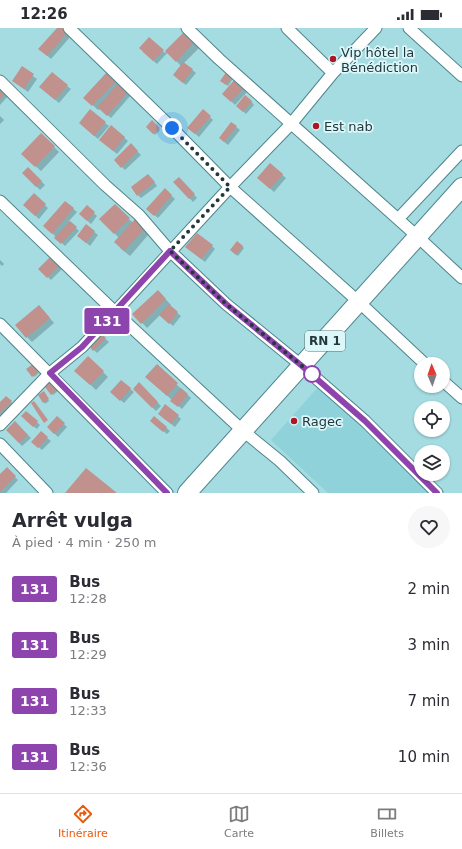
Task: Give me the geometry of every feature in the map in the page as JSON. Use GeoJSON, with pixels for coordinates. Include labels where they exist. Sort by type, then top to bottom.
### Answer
{"type":"FeatureCollection","features":[{"type":"Feature","properties":{"kind":"highway","name":"RN 1"},"geometry":{"type":"LineString","coordinates":[[192,491],[242,430],[360,303],[462,188]]}},
{"type":"Feature","properties":{"kind":"street"},"geometry":{"type":"LineString","coordinates":[[69,28],[172,128],[230,187],[360,303],[418,357]]}},
{"type":"Feature","properties":{"kind":"street"},"geometry":{"type":"LineString","coordinates":[[187,28],[291,124],[418,236],[462,278]]}},
{"type":"Feature","properties":{"kind":"street"},"geometry":{"type":"LineString","coordinates":[[287,28],[333,73]]}},
{"type":"Feature","properties":{"kind":"street"},"geometry":{"type":"LineString","coordinates":[[0,425],[50,373],[82,347],[170,251],[291,124],[333,73],[376,28]]}},
{"type":"Feature","properties":{"kind":"street"},"geometry":{"type":"LineString","coordinates":[[409,28],[462,76]]}},
{"type":"Feature","properties":{"kind":"street"},"geometry":{"type":"LineString","coordinates":[[0,81],[105,185],[139,215],[170,251],[226,304],[302,366],[365,421],[437,493]]}},
{"type":"Feature","properties":{"kind":"street"},"geometry":{"type":"LineString","coordinates":[[398,219],[462,151]]}},
{"type":"Feature","properties":{"kind":"street"},"geometry":{"type":"LineString","coordinates":[[0,201],[115,312],[242,430],[280,461],[313,493]]}},
{"type":"Feature","properties":{"kind":"street"},"geometry":{"type":"LineString","coordinates":[[0,324],[167,493]]}},
{"type":"Feature","properties":{"kind":"street"},"geometry":{"type":"LineString","coordinates":[[450,387],[462,398]]}},
{"type":"Feature","properties":{"kind":"street"},"geometry":{"type":"LineString","coordinates":[[0,444],[46,493]]}},
{"type":"Feature","properties":{"kind":"shaded area"},"geometry":{"type":"Polygon","coordinates":[[[319,386],[414,475],[414,481],[420,481],[433,493],[328,493],[271,440],[319,386]]]}},
{"type":"Feature","properties":{"kind":"building"},"geometry":{"type":"Polygon","coordinates":[[[57,28],[63,28],[68,32],[47,56],[38,49],[57,28]]]}},
{"type":"Feature","properties":{"kind":"building"},"geometry":{"type":"Polygon","coordinates":[[[186,30],[196,40],[176,62],[165,51],[186,30]]]}},
{"type":"Feature","properties":{"kind":"building"},"geometry":{"type":"Polygon","coordinates":[[[149,37],[164,50],[153,61],[139,48],[149,37]]]}},
{"type":"Feature","properties":{"kind":"building"},"geometry":{"type":"Polygon","coordinates":[[[183,62],[193,69],[183,83],[173,75],[183,62]]]}},
{"type":"Feature","properties":{"kind":"building"},"geometry":{"type":"Polygon","coordinates":[[[22,66],[34,74],[24,89],[12,81],[22,66]]]}},
{"type":"Feature","properties":{"kind":"building"},"geometry":{"type":"Polygon","coordinates":[[[227,71],[233,75],[226,85],[220,81],[227,71]]]}},
{"type":"Feature","properties":{"kind":"building"},"geometry":{"type":"Polygon","coordinates":[[[52,72],[68,85],[55,100],[39,87],[52,72]]]}},
{"type":"Feature","properties":{"kind":"building"},"geometry":{"type":"Polygon","coordinates":[[[107,72],[117,80],[92,106],[83,98],[107,72]]]}},
{"type":"Feature","properties":{"kind":"building"},"geometry":{"type":"Polygon","coordinates":[[[235,79],[244,88],[231,102],[222,94],[235,79]]]}},
{"type":"Feature","properties":{"kind":"building"},"geometry":{"type":"Polygon","coordinates":[[[119,83],[129,91],[107,116],[97,107],[119,83]]]}},
{"type":"Feature","properties":{"kind":"building"},"geometry":{"type":"Polygon","coordinates":[[[0,87],[6,93],[0,99],[0,87]]]}},
{"type":"Feature","properties":{"kind":"building"},"geometry":{"type":"Polygon","coordinates":[[[245,95],[252,101],[243,112],[236,106],[245,95]]]}},
{"type":"Feature","properties":{"kind":"building"},"geometry":{"type":"Polygon","coordinates":[[[90,109],[106,122],[94,136],[79,123],[90,109]]]}},
{"type":"Feature","properties":{"kind":"building"},"geometry":{"type":"Polygon","coordinates":[[[203,109],[211,116],[195,134],[187,128],[203,109]]]}},
{"type":"Feature","properties":{"kind":"building"},"geometry":{"type":"Polygon","coordinates":[[[152,120],[160,128],[153,134],[146,127],[152,120]]]}},
{"type":"Feature","properties":{"kind":"building"},"geometry":{"type":"Polygon","coordinates":[[[231,122],[237,126],[224,142],[219,138],[231,122]]]}},
{"type":"Feature","properties":{"kind":"building"},"geometry":{"type":"Polygon","coordinates":[[[111,125],[125,137],[113,151],[99,140],[111,125]]]}},
{"type":"Feature","properties":{"kind":"building"},"geometry":{"type":"Polygon","coordinates":[[[41,133],[55,146],[35,167],[21,154],[41,133]]]}},
{"type":"Feature","properties":{"kind":"building"},"geometry":{"type":"Polygon","coordinates":[[[131,143],[138,151],[121,168],[114,160],[131,143]]]}},
{"type":"Feature","properties":{"kind":"building"},"geometry":{"type":"Polygon","coordinates":[[[270,163],[283,174],[270,189],[257,178],[270,163]]]}},
{"type":"Feature","properties":{"kind":"building"},"geometry":{"type":"Polygon","coordinates":[[[28,167],[42,181],[36,187],[22,173],[28,167]]]}},
{"type":"Feature","properties":{"kind":"building"},"geometry":{"type":"Polygon","coordinates":[[[148,174],[155,182],[137,196],[131,187],[148,174]]]}},
{"type":"Feature","properties":{"kind":"building"},"geometry":{"type":"Polygon","coordinates":[[[179,177],[195,194],[189,199],[173,182],[179,177]]]}},
{"type":"Feature","properties":{"kind":"building"},"geometry":{"type":"Polygon","coordinates":[[[165,188],[172,195],[154,216],[146,209],[165,188]]]}},
{"type":"Feature","properties":{"kind":"building"},"geometry":{"type":"Polygon","coordinates":[[[34,193],[46,204],[35,216],[23,205],[34,193]]]}},
{"type":"Feature","properties":{"kind":"building"},"geometry":{"type":"Polygon","coordinates":[[[65,201],[74,208],[52,234],[43,226],[65,201]]]}},
{"type":"Feature","properties":{"kind":"building"},"geometry":{"type":"Polygon","coordinates":[[[115,204],[130,218],[114,234],[99,219],[115,204]]]}},
{"type":"Feature","properties":{"kind":"building"},"geometry":{"type":"Polygon","coordinates":[[[87,205],[95,212],[87,221],[79,214],[87,205]]]}},
{"type":"Feature","properties":{"kind":"building"},"geometry":{"type":"Polygon","coordinates":[[[135,219],[145,228],[124,251],[114,242],[135,219]]]}},
{"type":"Feature","properties":{"kind":"building"},"geometry":{"type":"Polygon","coordinates":[[[70,221],[77,227],[61,244],[54,238],[70,221]]]}},
{"type":"Feature","properties":{"kind":"building"},"geometry":{"type":"Polygon","coordinates":[[[86,224],[95,231],[86,243],[77,236],[86,224]]]}},
{"type":"Feature","properties":{"kind":"building"},"geometry":{"type":"Polygon","coordinates":[[[197,233],[213,245],[201,259],[185,247],[197,233]]]}},
{"type":"Feature","properties":{"kind":"building"},"geometry":{"type":"Polygon","coordinates":[[[237,241],[243,246],[236,255],[230,250],[237,241]]]}},
{"type":"Feature","properties":{"kind":"building"},"geometry":{"type":"Polygon","coordinates":[[[51,256],[60,265],[47,278],[38,269],[51,256]]]}},
{"type":"Feature","properties":{"kind":"building"},"geometry":{"type":"Polygon","coordinates":[[[158,290],[166,299],[141,324],[132,314],[158,290]]]}},
{"type":"Feature","properties":{"kind":"building"},"geometry":{"type":"Polygon","coordinates":[[[169,304],[178,312],[169,324],[159,315],[169,304]]]}},
{"type":"Feature","properties":{"kind":"building"},"geometry":{"type":"Polygon","coordinates":[[[39,305],[50,318],[26,338],[15,325],[39,305]]]}},
{"type":"Feature","properties":{"kind":"building"},"geometry":{"type":"Polygon","coordinates":[[[101,333],[106,338],[93,351],[89,346],[101,333]]]}},
{"type":"Feature","properties":{"kind":"building"},"geometry":{"type":"Polygon","coordinates":[[[88,356],[104,371],[90,385],[74,371],[88,356]]]}},
{"type":"Feature","properties":{"kind":"building"},"geometry":{"type":"Polygon","coordinates":[[[33,364],[38,372],[32,377],[26,369],[33,364]]]}},
{"type":"Feature","properties":{"kind":"building"},"geometry":{"type":"Polygon","coordinates":[[[157,364],[178,383],[167,396],[145,377],[157,364]]]}},
{"type":"Feature","properties":{"kind":"building"},"geometry":{"type":"Polygon","coordinates":[[[121,380],[131,388],[120,401],[110,392],[121,380]]]}},
{"type":"Feature","properties":{"kind":"building"},"geometry":{"type":"Polygon","coordinates":[[[51,381],[58,389],[51,395],[45,387],[51,381]]]}},
{"type":"Feature","properties":{"kind":"building"},"geometry":{"type":"Polygon","coordinates":[[[139,382],[158,402],[152,408],[133,389],[139,382]]]}},
{"type":"Feature","properties":{"kind":"building"},"geometry":{"type":"Polygon","coordinates":[[[181,388],[188,394],[178,407],[170,401],[181,388]]]}},
{"type":"Feature","properties":{"kind":"building"},"geometry":{"type":"Polygon","coordinates":[[[44,391],[49,399],[43,403],[38,395],[44,391]]]}},
{"type":"Feature","properties":{"kind":"building"},"geometry":{"type":"Polygon","coordinates":[[[6,396],[12,401],[0,413],[0,402],[6,396]]]}},
{"type":"Feature","properties":{"kind":"building"},"geometry":{"type":"Polygon","coordinates":[[[34,401],[48,420],[44,423],[31,403],[34,401]]]}},
{"type":"Feature","properties":{"kind":"building"},"geometry":{"type":"Polygon","coordinates":[[[165,404],[179,415],[171,424],[158,414],[165,404]]]}},
{"type":"Feature","properties":{"kind":"building"},"geometry":{"type":"Polygon","coordinates":[[[26,411],[38,421],[33,427],[21,416],[26,411]]]}},
{"type":"Feature","properties":{"kind":"building"},"geometry":{"type":"Polygon","coordinates":[[[57,416],[65,423],[54,434],[47,427],[57,416]]]}},
{"type":"Feature","properties":{"kind":"building"},"geometry":{"type":"Polygon","coordinates":[[[154,416],[167,427],[163,432],[150,421],[154,416]]]}},
{"type":"Feature","properties":{"kind":"building"},"geometry":{"type":"Polygon","coordinates":[[[15,421],[28,435],[19,443],[6,430],[15,421]]]}},
{"type":"Feature","properties":{"kind":"building"},"geometry":{"type":"Polygon","coordinates":[[[41,431],[48,437],[38,448],[31,442],[41,431]]]}},
{"type":"Feature","properties":{"kind":"building"},"geometry":{"type":"Polygon","coordinates":[[[7,467],[16,476],[0,492],[0,474],[7,467]]]}},
{"type":"Feature","properties":{"kind":"building"},"geometry":{"type":"Polygon","coordinates":[[[86,468],[117,493],[65,493],[86,468]]]}},
{"type":"Feature","properties":{"kind":"bus line","name":"131"},"geometry":{"type":"LineString","coordinates":[[167,493],[50,373],[82,347],[170,251],[226,304],[302,366],[365,421],[437,493]]}},
{"type":"Feature","properties":{"kind":"place","name":"Vip hôtel la Bénédiction"},"geometry":{"type":"Point","coordinates":[333,59]}},
{"type":"Feature","properties":{"kind":"place","name":"Est nab"},"geometry":{"type":"Point","coordinates":[316,126]}},
{"type":"Feature","properties":{"kind":"place","name":"Ragec"},"geometry":{"type":"Point","coordinates":[294,421]}},
{"type":"Feature","properties":{"kind":"route"},"geometry":{"type":"LineString","coordinates":[[172,128],[230,187],[170,251],[226,304],[313,375],[312,374]]}}]}
